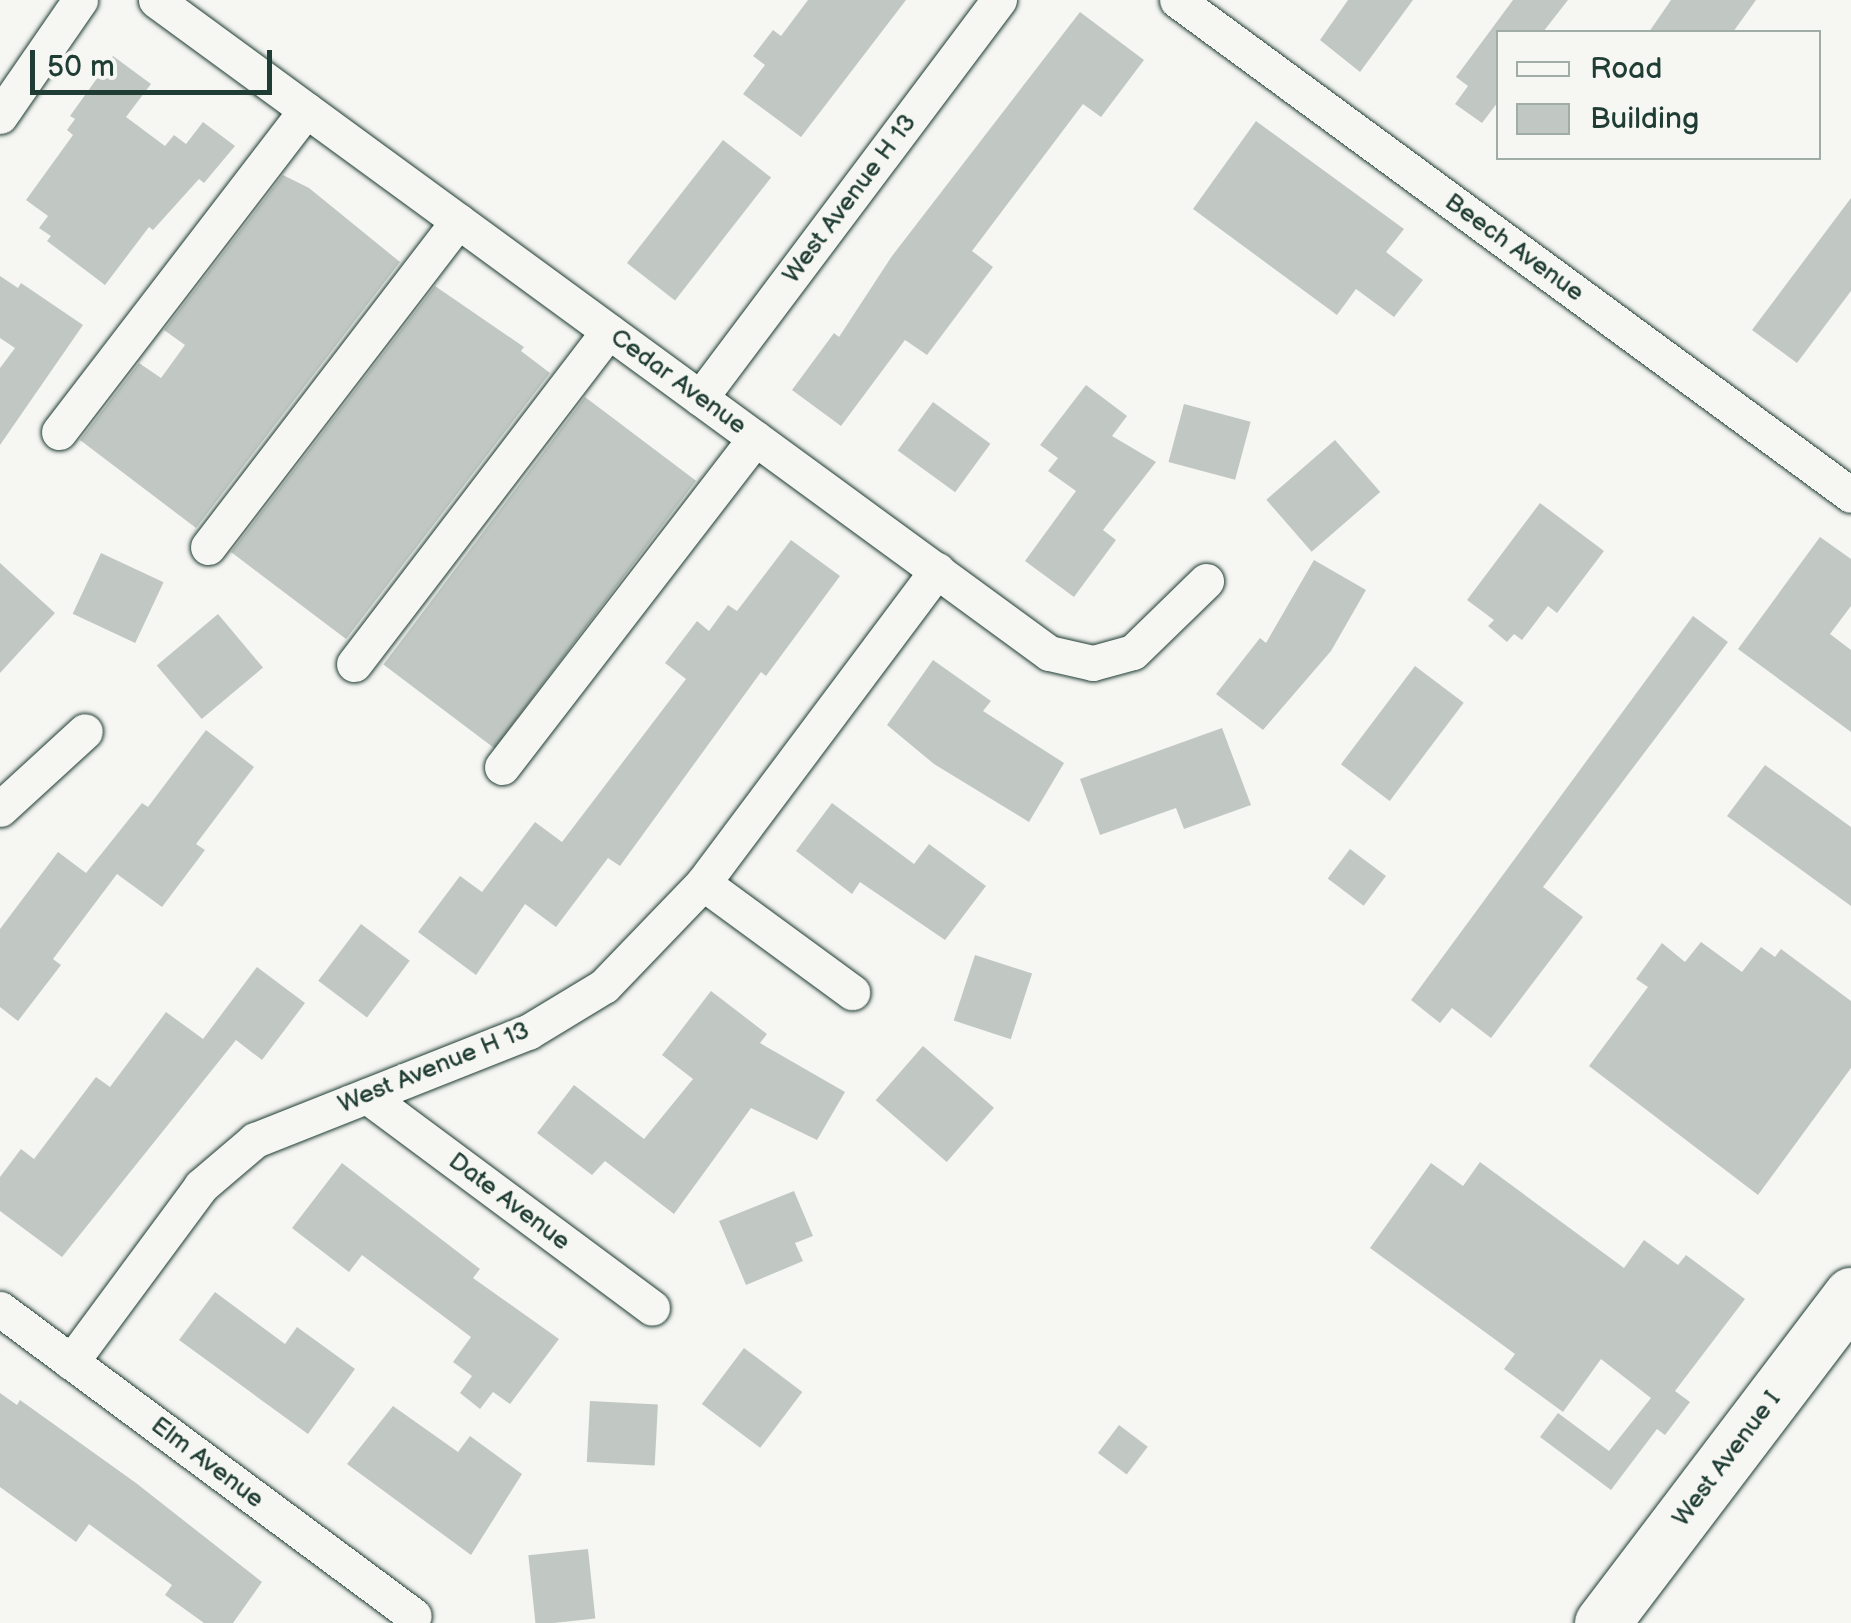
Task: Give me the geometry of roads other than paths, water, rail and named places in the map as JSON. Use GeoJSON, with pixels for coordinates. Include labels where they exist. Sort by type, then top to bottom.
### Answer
{"type":"FeatureCollection","features":[{"type":"Feature","properties":{"kind":"main road","name":"West Avenue I"},"geometry":{"type":"LineString","coordinates":[[1602,1623],[1851,1295]]}},
{"type":"Feature","properties":{"kind":"street"},"geometry":{"type":"LineString","coordinates":[[0,116],[80,0]]}},
{"type":"Feature","properties":{"kind":"street","name":"Cedar Avenue"},"geometry":{"type":"LineString","coordinates":[[156,0],[1049,653],[1092,663],[1133,652],[1206,581]]}},
{"type":"Feature","properties":{"kind":"street","name":"West Avenue H 13"},"geometry":{"type":"LineString","coordinates":[[700,398],[999,0]]}},
{"type":"Feature","properties":{"kind":"street","name":"Beech Avenue"},"geometry":{"type":"LineString","coordinates":[[1177,0],[1851,495]]}},
{"type":"Feature","properties":{"kind":"street"},"geometry":{"type":"LineString","coordinates":[[59,432],[306,110]]}},
{"type":"Feature","properties":{"kind":"street"},"geometry":{"type":"LineString","coordinates":[[208,548],[458,221]]}},
{"type":"Feature","properties":{"kind":"street"},"geometry":{"type":"LineString","coordinates":[[354,664],[609,331]]}},
{"type":"Feature","properties":{"kind":"street"},"geometry":{"type":"LineString","coordinates":[[502,767],[755,438]]}},
{"type":"Feature","properties":{"kind":"street","name":"West Avenue H 13"},"geometry":{"type":"LineString","coordinates":[[71,1362],[201,1186],[255,1140],[528,1032],[604,986],[703,882],[937,570]]}},
{"type":"Feature","properties":{"kind":"street"},"geometry":{"type":"LineString","coordinates":[[0,809],[85,732]]}},
{"type":"Feature","properties":{"kind":"street"},"geometry":{"type":"LineString","coordinates":[[703,882],[852,992]]}},
{"type":"Feature","properties":{"kind":"street","name":"Date Avenue"},"geometry":{"type":"LineString","coordinates":[[367,1096],[652,1308]]}},
{"type":"Feature","properties":{"kind":"street","name":"Elm Avenue"},"geometry":{"type":"LineString","coordinates":[[0,1309],[414,1616]]}}]}
